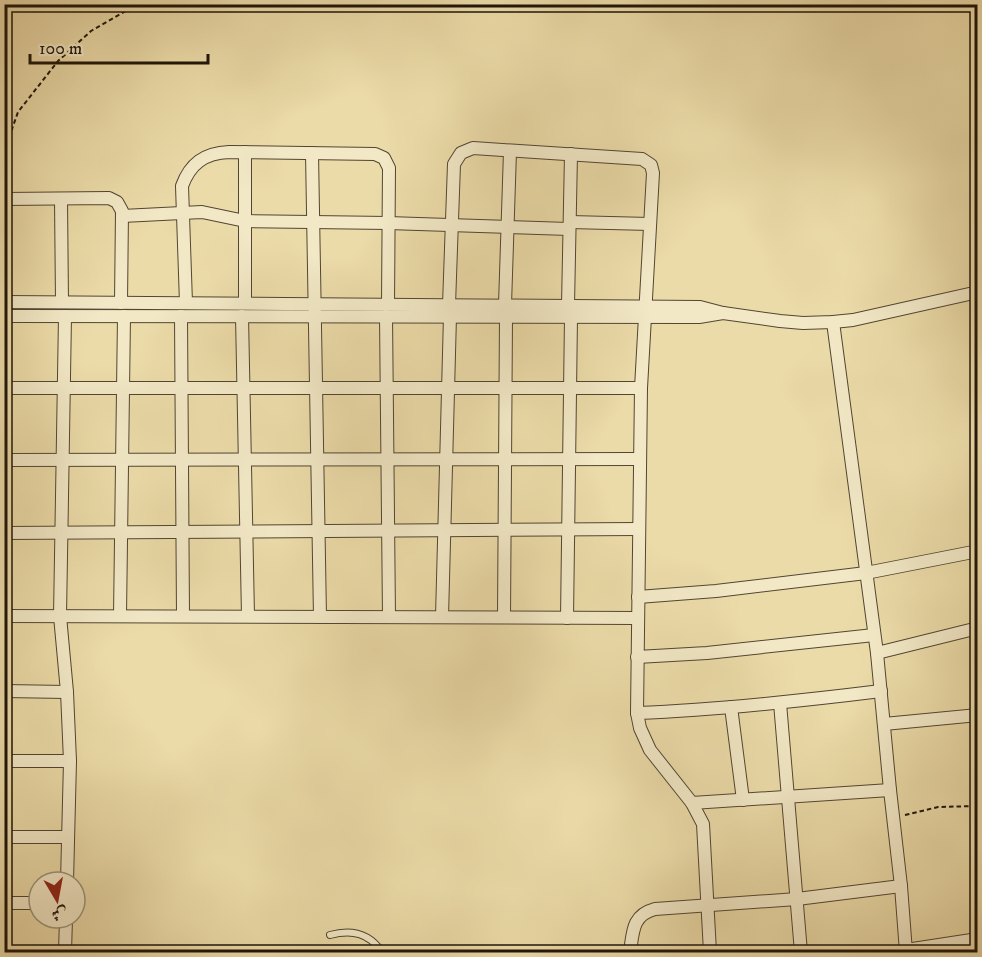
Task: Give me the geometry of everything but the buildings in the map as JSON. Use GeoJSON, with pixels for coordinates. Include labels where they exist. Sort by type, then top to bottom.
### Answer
{"type":"FeatureCollection","features":[{"type":"Feature","properties":{"kind":"street"},"geometry":{"type":"LineString","coordinates":[[442,617],[454,164],[461,153],[473,148],[642,159],[649,162],[653,173],[641,388],[637,713],[640,728],[650,750],[692,803],[703,824],[710,952]]}},
{"type":"Feature","properties":{"kind":"street"},"geometry":{"type":"LineString","coordinates":[[504,617],[506,311],[510,151]]}},
{"type":"Feature","properties":{"kind":"street"},"geometry":{"type":"LineString","coordinates":[[186,303],[182,186],[186,174],[194,164],[216,152],[375,154],[384,158],[389,168],[387,310],[389,617]]}},
{"type":"Feature","properties":{"kind":"street"},"geometry":{"type":"LineString","coordinates":[[245,152],[245,303]]}},
{"type":"Feature","properties":{"kind":"street"},"geometry":{"type":"LineString","coordinates":[[312,153],[320,617]]}},
{"type":"Feature","properties":{"kind":"street"},"geometry":{"type":"LineString","coordinates":[[567,618],[571,154]]}},
{"type":"Feature","properties":{"kind":"street"},"geometry":{"type":"LineString","coordinates":[[4,199],[113,199],[120,206],[122,216],[121,303]]}},
{"type":"Feature","properties":{"kind":"street"},"geometry":{"type":"LineString","coordinates":[[61,199],[62,302]]}},
{"type":"Feature","properties":{"kind":"street"},"geometry":{"type":"LineString","coordinates":[[122,216],[202,213],[245,221],[508,227],[650,224]]}},
{"type":"Feature","properties":{"kind":"street"},"geometry":{"type":"LineString","coordinates":[[4,316],[242,316],[314,310],[644,311],[699,317],[723,313],[803,323],[853,320],[978,292]]}},
{"type":"Feature","properties":{"kind":"street"},"geometry":{"type":"LineString","coordinates":[[4,302],[245,303],[314,310]]}},
{"type":"Feature","properties":{"kind":"street"},"geometry":{"type":"LineString","coordinates":[[65,316],[60,616],[70,761],[67,870]]}},
{"type":"Feature","properties":{"kind":"street"},"geometry":{"type":"LineString","coordinates":[[120,616],[124,316]]}},
{"type":"Feature","properties":{"kind":"street"},"geometry":{"type":"LineString","coordinates":[[181,316],[183,616]]}},
{"type":"Feature","properties":{"kind":"street"},"geometry":{"type":"LineString","coordinates":[[242,316],[248,616]]}},
{"type":"Feature","properties":{"kind":"street"},"geometry":{"type":"LineString","coordinates":[[833,322],[877,653],[906,951],[978,939]]}},
{"type":"Feature","properties":{"kind":"street"},"geometry":{"type":"LineString","coordinates":[[4,388],[641,388]]}},
{"type":"Feature","properties":{"kind":"street"},"geometry":{"type":"LineString","coordinates":[[4,460],[640,459]]}},
{"type":"Feature","properties":{"kind":"street"},"geometry":{"type":"LineString","coordinates":[[4,534],[639,529]]}},
{"type":"Feature","properties":{"kind":"street"},"geometry":{"type":"LineString","coordinates":[[638,597],[716,591],[866,573],[978,551]]}},
{"type":"Feature","properties":{"kind":"street"},"geometry":{"type":"LineString","coordinates":[[4,616],[638,618]]}},
{"type":"Feature","properties":{"kind":"street"},"geometry":{"type":"LineString","coordinates":[[877,653],[978,628]]}},
{"type":"Feature","properties":{"kind":"street"},"geometry":{"type":"LineString","coordinates":[[637,657],[707,654],[874,635]]}},
{"type":"Feature","properties":{"kind":"street"},"geometry":{"type":"LineString","coordinates":[[4,691],[67,692]]}},
{"type":"Feature","properties":{"kind":"street"},"geometry":{"type":"LineString","coordinates":[[637,713],[780,703],[881,691]]}},
{"type":"Feature","properties":{"kind":"street"},"geometry":{"type":"LineString","coordinates":[[780,703],[801,952]]}},
{"type":"Feature","properties":{"kind":"street"},"geometry":{"type":"LineString","coordinates":[[731,707],[742,800]]}},
{"type":"Feature","properties":{"kind":"street"},"geometry":{"type":"LineString","coordinates":[[884,724],[978,715]]}},
{"type":"Feature","properties":{"kind":"street"},"geometry":{"type":"LineString","coordinates":[[4,761],[70,761]]}},
{"type":"Feature","properties":{"kind":"street"},"geometry":{"type":"LineString","coordinates":[[692,803],[890,790]]}},
{"type":"Feature","properties":{"kind":"street"},"geometry":{"type":"LineString","coordinates":[[4,837],[68,837]]}},
{"type":"Feature","properties":{"kind":"street"},"geometry":{"type":"LineString","coordinates":[[630,952],[639,916],[645,911],[708,904],[797,899],[901,886]]}},
{"type":"Feature","properties":{"kind":"street"},"geometry":{"type":"LineString","coordinates":[[4,903],[27,903]]}},
{"type":"Feature","properties":{"kind":"street"},"geometry":{"type":"LineString","coordinates":[[65,952],[66,930]]}},
{"type":"Feature","properties":{"kind":"lane"},"geometry":{"type":"LineString","coordinates":[[330,935],[354,932],[366,936],[382,952]]}},
{"type":"Feature","properties":{"kind":"path"},"geometry":{"type":"LineString","coordinates":[[4,152],[18,112],[58,61],[91,31],[138,4]]}},
{"type":"Feature","properties":{"kind":"path"},"geometry":{"type":"LineString","coordinates":[[894,818],[938,807],[978,806]]}}]}
